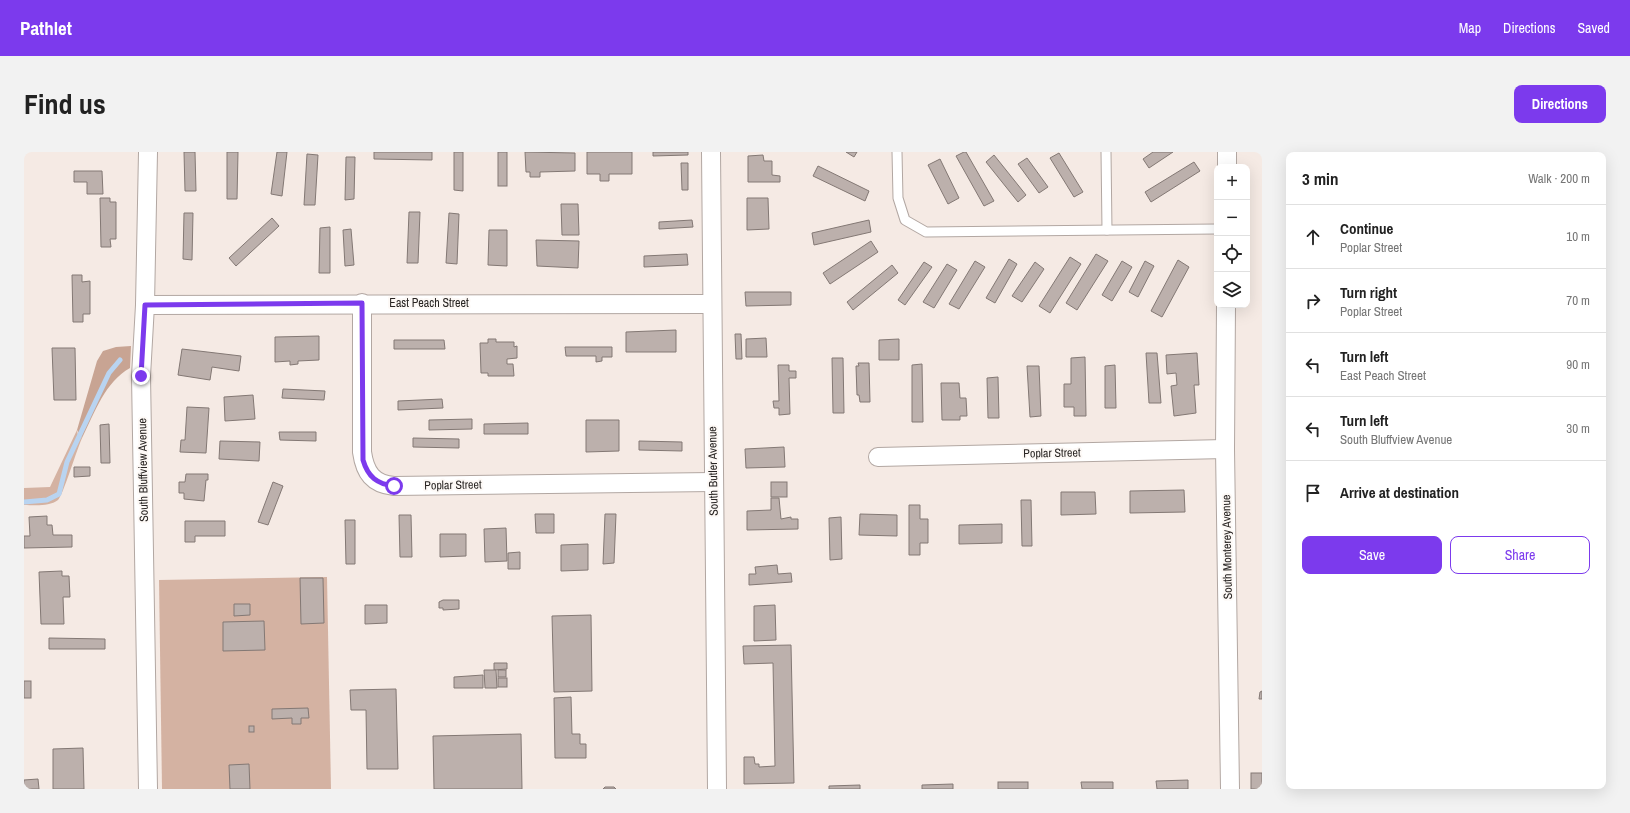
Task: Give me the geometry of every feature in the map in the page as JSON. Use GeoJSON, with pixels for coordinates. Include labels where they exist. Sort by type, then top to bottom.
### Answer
{"type":"FeatureCollection","features":[{"type":"Feature","properties":{"kind":"street","name":"South Bluffview Avenue"},"geometry":{"type":"LineString","coordinates":[[148,152],[145,305],[141,376],[148,789]]}},
{"type":"Feature","properties":{"kind":"street","name":"South Butler Avenue"},"geometry":{"type":"LineString","coordinates":[[711,152],[717,789]]}},
{"type":"Feature","properties":{"kind":"street"},"geometry":{"type":"LineString","coordinates":[[1227,152],[1227,164]]}},
{"type":"Feature","properties":{"kind":"street","name":"East Peach Street"},"geometry":{"type":"LineString","coordinates":[[145,305],[362,303],[712,304]]}},
{"type":"Feature","properties":{"kind":"street","name":"Poplar Street"},"geometry":{"type":"LineString","coordinates":[[362,303],[362,452],[365,469],[371,477],[378,482],[394,486],[713,482]]}},
{"type":"Feature","properties":{"kind":"street","name":"South Monterey Avenue"},"geometry":{"type":"LineString","coordinates":[[1226,308],[1225,449],[1230,789]]}},
{"type":"Feature","properties":{"kind":"street","name":"Poplar Street"},"geometry":{"type":"LineString","coordinates":[[878,457],[1225,449]]}},
{"type":"Feature","properties":{"kind":"lane"},"geometry":{"type":"LineString","coordinates":[[897,152],[898,198],[905,220],[926,232],[1214,229]]}},
{"type":"Feature","properties":{"kind":"lane"},"geometry":{"type":"LineString","coordinates":[[1106,152],[1107,230]]}},
{"type":"Feature","properties":{"kind":"shaded area"},"geometry":{"type":"Polygon","coordinates":[[[131,346],[130,368],[121,374],[107,389],[83,436],[81,437],[77,430],[97,361],[103,351],[116,347],[131,346]]]}},
{"type":"Feature","properties":{"kind":"shaded area"},"geometry":{"type":"Polygon","coordinates":[[[77,430],[78,435],[83,436],[58,500],[46,505],[24,505],[24,488],[50,487],[77,430]]]}},
{"type":"Feature","properties":{"kind":"shaded area"},"geometry":{"type":"Polygon","coordinates":[[[327,577],[331,789],[162,789],[159,580],[327,577]]]}},
{"type":"Feature","properties":{"kind":"building"},"geometry":{"type":"Polygon","coordinates":[[[184,152],[195,152],[196,191],[185,191],[184,152]]]}},
{"type":"Feature","properties":{"kind":"building"},"geometry":{"type":"Polygon","coordinates":[[[227,152],[238,152],[237,199],[227,199],[227,152]]]}},
{"type":"Feature","properties":{"kind":"building"},"geometry":{"type":"Polygon","coordinates":[[[277,152],[287,152],[282,196],[271,194],[277,152]]]}},
{"type":"Feature","properties":{"kind":"building"},"geometry":{"type":"Polygon","coordinates":[[[374,152],[432,152],[432,160],[374,159],[374,152]]]}},
{"type":"Feature","properties":{"kind":"building"},"geometry":{"type":"Polygon","coordinates":[[[454,152],[463,152],[463,191],[454,190],[454,152]]]}},
{"type":"Feature","properties":{"kind":"building"},"geometry":{"type":"Polygon","coordinates":[[[498,152],[507,152],[507,186],[498,186],[498,152]]]}},
{"type":"Feature","properties":{"kind":"building"},"geometry":{"type":"Polygon","coordinates":[[[525,152],[575,153],[575,171],[540,172],[540,177],[530,177],[530,172],[526,172],[525,152]]]}},
{"type":"Feature","properties":{"kind":"building"},"geometry":{"type":"Polygon","coordinates":[[[587,152],[632,152],[632,174],[609,174],[609,181],[600,181],[600,174],[587,174],[587,152]]]}},
{"type":"Feature","properties":{"kind":"building"},"geometry":{"type":"Polygon","coordinates":[[[653,152],[688,152],[688,155],[653,156],[653,152]]]}},
{"type":"Feature","properties":{"kind":"building"},"geometry":{"type":"Polygon","coordinates":[[[846,152],[857,152],[854,157],[846,152]]]}},
{"type":"Feature","properties":{"kind":"building"},"geometry":{"type":"Polygon","coordinates":[[[966,152],[994,201],[984,206],[956,156],[966,152]]]}},
{"type":"Feature","properties":{"kind":"building"},"geometry":{"type":"Polygon","coordinates":[[[1153,152],[1173,152],[1149,168],[1143,159],[1153,152]]]}},
{"type":"Feature","properties":{"kind":"building"},"geometry":{"type":"Polygon","coordinates":[[[1059,153],[1083,192],[1074,197],[1050,158],[1059,153]]]}},
{"type":"Feature","properties":{"kind":"building"},"geometry":{"type":"Polygon","coordinates":[[[307,154],[318,155],[315,205],[304,205],[307,154]]]}},
{"type":"Feature","properties":{"kind":"building"},"geometry":{"type":"Polygon","coordinates":[[[763,155],[764,161],[772,161],[772,175],[780,176],[780,182],[748,182],[748,156],[763,155]]]}},
{"type":"Feature","properties":{"kind":"building"},"geometry":{"type":"Polygon","coordinates":[[[994,155],[1026,195],[1018,202],[986,162],[994,155]]]}},
{"type":"Feature","properties":{"kind":"building"},"geometry":{"type":"Polygon","coordinates":[[[346,157],[355,157],[354,199],[345,200],[346,157]]]}},
{"type":"Feature","properties":{"kind":"building"},"geometry":{"type":"Polygon","coordinates":[[[1027,158],[1048,187],[1039,193],[1018,164],[1027,158]]]}},
{"type":"Feature","properties":{"kind":"building"},"geometry":{"type":"Polygon","coordinates":[[[940,159],[959,198],[948,204],[928,165],[940,159]]]}},
{"type":"Feature","properties":{"kind":"building"},"geometry":{"type":"Polygon","coordinates":[[[1194,162],[1200,171],[1151,202],[1145,192],[1194,162]]]}},
{"type":"Feature","properties":{"kind":"building"},"geometry":{"type":"Polygon","coordinates":[[[681,163],[688,163],[688,190],[682,190],[681,163]]]}},
{"type":"Feature","properties":{"kind":"building"},"geometry":{"type":"Polygon","coordinates":[[[818,166],[869,191],[865,201],[813,176],[818,166]]]}},
{"type":"Feature","properties":{"kind":"building"},"geometry":{"type":"Polygon","coordinates":[[[74,171],[102,171],[103,194],[87,194],[87,182],[74,182],[74,171]]]}},
{"type":"Feature","properties":{"kind":"building"},"geometry":{"type":"Polygon","coordinates":[[[100,198],[110,198],[110,202],[116,202],[116,239],[110,239],[111,247],[101,247],[100,198]]]}},
{"type":"Feature","properties":{"kind":"building"},"geometry":{"type":"Polygon","coordinates":[[[747,198],[768,198],[769,229],[747,230],[747,198]]]}},
{"type":"Feature","properties":{"kind":"building"},"geometry":{"type":"Polygon","coordinates":[[[561,204],[578,204],[579,235],[562,235],[561,204]]]}},
{"type":"Feature","properties":{"kind":"building"},"geometry":{"type":"Polygon","coordinates":[[[409,212],[420,212],[418,263],[407,263],[409,212]]]}},
{"type":"Feature","properties":{"kind":"building"},"geometry":{"type":"Polygon","coordinates":[[[184,213],[193,213],[192,260],[183,259],[184,213]]]}},
{"type":"Feature","properties":{"kind":"building"},"geometry":{"type":"Polygon","coordinates":[[[449,213],[459,214],[457,264],[446,263],[449,213]]]}},
{"type":"Feature","properties":{"kind":"building"},"geometry":{"type":"Polygon","coordinates":[[[272,218],[279,226],[236,266],[229,258],[272,218]]]}},
{"type":"Feature","properties":{"kind":"building"},"geometry":{"type":"Polygon","coordinates":[[[692,220],[693,227],[659,229],[659,222],[692,220]]]}},
{"type":"Feature","properties":{"kind":"building"},"geometry":{"type":"Polygon","coordinates":[[[869,220],[871,232],[814,245],[812,233],[869,220]]]}},
{"type":"Feature","properties":{"kind":"building"},"geometry":{"type":"Polygon","coordinates":[[[330,227],[330,273],[319,273],[320,228],[330,227]]]}},
{"type":"Feature","properties":{"kind":"building"},"geometry":{"type":"Polygon","coordinates":[[[351,229],[354,265],[345,266],[343,230],[351,229]]]}},
{"type":"Feature","properties":{"kind":"building"},"geometry":{"type":"Polygon","coordinates":[[[489,230],[507,230],[507,266],[488,265],[489,230]]]}},
{"type":"Feature","properties":{"kind":"building"},"geometry":{"type":"Polygon","coordinates":[[[536,240],[579,241],[578,268],[537,266],[536,240]]]}},
{"type":"Feature","properties":{"kind":"building"},"geometry":{"type":"Polygon","coordinates":[[[871,241],[878,252],[830,284],[823,273],[871,241]]]}},
{"type":"Feature","properties":{"kind":"building"},"geometry":{"type":"Polygon","coordinates":[[[687,254],[688,265],[644,267],[644,256],[687,254]]]}},
{"type":"Feature","properties":{"kind":"building"},"geometry":{"type":"Polygon","coordinates":[[[1096,254],[1108,261],[1077,310],[1066,303],[1096,254]]]}},
{"type":"Feature","properties":{"kind":"building"},"geometry":{"type":"Polygon","coordinates":[[[1070,257],[1081,264],[1050,313],[1039,306],[1070,257]]]}},
{"type":"Feature","properties":{"kind":"building"},"geometry":{"type":"Polygon","coordinates":[[[1009,259],[1017,264],[995,303],[986,298],[1009,259]]]}},
{"type":"Feature","properties":{"kind":"building"},"geometry":{"type":"Polygon","coordinates":[[[1178,260],[1189,267],[1162,317],[1151,311],[1178,260]]]}},
{"type":"Feature","properties":{"kind":"building"},"geometry":{"type":"Polygon","coordinates":[[[975,261],[985,267],[959,309],[949,304],[975,261]]]}},
{"type":"Feature","properties":{"kind":"building"},"geometry":{"type":"Polygon","coordinates":[[[1122,261],[1132,267],[1112,301],[1102,295],[1122,261]]]}},
{"type":"Feature","properties":{"kind":"building"},"geometry":{"type":"Polygon","coordinates":[[[1145,261],[1154,266],[1138,297],[1129,292],[1145,261]]]}},
{"type":"Feature","properties":{"kind":"building"},"geometry":{"type":"Polygon","coordinates":[[[924,262],[932,267],[905,305],[898,300],[924,262]]]}},
{"type":"Feature","properties":{"kind":"building"},"geometry":{"type":"Polygon","coordinates":[[[1035,262],[1044,269],[1022,302],[1012,296],[1035,262]]]}},
{"type":"Feature","properties":{"kind":"building"},"geometry":{"type":"Polygon","coordinates":[[[947,264],[957,270],[934,308],[923,302],[947,264]]]}},
{"type":"Feature","properties":{"kind":"building"},"geometry":{"type":"Polygon","coordinates":[[[892,265],[898,273],[853,310],[847,302],[892,265]]]}},
{"type":"Feature","properties":{"kind":"building"},"geometry":{"type":"Polygon","coordinates":[[[72,275],[82,275],[82,282],[90,281],[90,314],[83,314],[83,322],[73,322],[72,275]]]}},
{"type":"Feature","properties":{"kind":"building"},"geometry":{"type":"Polygon","coordinates":[[[745,292],[791,292],[791,305],[746,306],[745,292]]]}},
{"type":"Feature","properties":{"kind":"building"},"geometry":{"type":"Polygon","coordinates":[[[676,330],[676,352],[626,352],[626,332],[676,330]]]}},
{"type":"Feature","properties":{"kind":"building"},"geometry":{"type":"Polygon","coordinates":[[[735,334],[741,334],[742,359],[736,359],[735,334]]]}},
{"type":"Feature","properties":{"kind":"building"},"geometry":{"type":"Polygon","coordinates":[[[319,336],[319,360],[298,361],[298,364],[290,365],[290,361],[275,362],[275,337],[319,336]]]}},
{"type":"Feature","properties":{"kind":"building"},"geometry":{"type":"Polygon","coordinates":[[[766,338],[767,357],[746,357],[746,339],[766,338]]]}},
{"type":"Feature","properties":{"kind":"building"},"geometry":{"type":"Polygon","coordinates":[[[488,339],[496,339],[496,342],[514,342],[514,347],[517,346],[517,358],[507,359],[507,364],[513,364],[514,376],[488,376],[488,373],[481,373],[480,343],[488,343],[488,339]]]}},
{"type":"Feature","properties":{"kind":"building"},"geometry":{"type":"Polygon","coordinates":[[[899,339],[899,360],[879,360],[879,340],[899,339]]]}},
{"type":"Feature","properties":{"kind":"building"},"geometry":{"type":"Polygon","coordinates":[[[394,340],[444,340],[445,349],[394,349],[394,340]]]}},
{"type":"Feature","properties":{"kind":"building"},"geometry":{"type":"Polygon","coordinates":[[[565,347],[612,347],[612,357],[602,357],[602,361],[596,362],[596,356],[566,356],[565,347]]]}},
{"type":"Feature","properties":{"kind":"building"},"geometry":{"type":"Polygon","coordinates":[[[52,348],[75,348],[76,400],[54,400],[52,348]]]}},
{"type":"Feature","properties":{"kind":"building"},"geometry":{"type":"Polygon","coordinates":[[[182,349],[241,356],[239,371],[212,367],[210,380],[178,375],[182,349]]]}},
{"type":"Feature","properties":{"kind":"building"},"geometry":{"type":"Polygon","coordinates":[[[1146,353],[1157,353],[1161,403],[1149,403],[1146,353]]]}},
{"type":"Feature","properties":{"kind":"building"},"geometry":{"type":"Polygon","coordinates":[[[1197,353],[1199,385],[1194,385],[1196,413],[1174,416],[1171,386],[1177,385],[1176,373],[1167,374],[1166,355],[1197,353]]]}},
{"type":"Feature","properties":{"kind":"building"},"geometry":{"type":"Polygon","coordinates":[[[1085,357],[1086,416],[1074,416],[1074,407],[1064,407],[1064,384],[1071,384],[1071,358],[1085,357]]]}},
{"type":"Feature","properties":{"kind":"building"},"geometry":{"type":"Polygon","coordinates":[[[832,358],[843,358],[844,413],[833,413],[832,358]]]}},
{"type":"Feature","properties":{"kind":"building"},"geometry":{"type":"Polygon","coordinates":[[[858,363],[869,363],[870,402],[860,402],[859,395],[857,395],[856,366],[859,366],[858,363]]]}},
{"type":"Feature","properties":{"kind":"building"},"geometry":{"type":"Polygon","coordinates":[[[922,364],[923,422],[912,422],[912,365],[922,364]]]}},
{"type":"Feature","properties":{"kind":"building"},"geometry":{"type":"Polygon","coordinates":[[[778,365],[789,365],[789,371],[796,371],[796,378],[789,378],[790,414],[779,415],[779,408],[774,408],[773,401],[779,401],[778,365]]]}},
{"type":"Feature","properties":{"kind":"building"},"geometry":{"type":"Polygon","coordinates":[[[1115,365],[1116,408],[1105,408],[1105,366],[1115,365]]]}},
{"type":"Feature","properties":{"kind":"building"},"geometry":{"type":"Polygon","coordinates":[[[1027,366],[1039,366],[1041,416],[1030,417],[1027,366]]]}},
{"type":"Feature","properties":{"kind":"building"},"geometry":{"type":"Polygon","coordinates":[[[998,377],[999,418],[988,418],[987,378],[998,377]]]}},
{"type":"Feature","properties":{"kind":"building"},"geometry":{"type":"Polygon","coordinates":[[[941,383],[959,383],[960,398],[966,398],[967,416],[960,416],[960,420],[942,420],[941,383]]]}},
{"type":"Feature","properties":{"kind":"building"},"geometry":{"type":"Polygon","coordinates":[[[283,389],[325,391],[324,400],[282,398],[283,389]]]}},
{"type":"Feature","properties":{"kind":"building"},"geometry":{"type":"Polygon","coordinates":[[[253,395],[255,419],[225,421],[224,397],[253,395]]]}},
{"type":"Feature","properties":{"kind":"building"},"geometry":{"type":"Polygon","coordinates":[[[442,399],[443,408],[398,410],[398,401],[442,399]]]}},
{"type":"Feature","properties":{"kind":"building"},"geometry":{"type":"Polygon","coordinates":[[[187,407],[209,408],[206,453],[180,452],[181,440],[185,440],[187,407]]]}},
{"type":"Feature","properties":{"kind":"building"},"geometry":{"type":"Polygon","coordinates":[[[472,419],[472,429],[429,430],[429,420],[472,419]]]}},
{"type":"Feature","properties":{"kind":"building"},"geometry":{"type":"Polygon","coordinates":[[[586,420],[619,420],[619,451],[586,452],[586,420]]]}},
{"type":"Feature","properties":{"kind":"building"},"geometry":{"type":"Polygon","coordinates":[[[528,423],[528,434],[484,434],[484,424],[528,423]]]}},
{"type":"Feature","properties":{"kind":"building"},"geometry":{"type":"Polygon","coordinates":[[[109,424],[110,463],[101,463],[100,425],[109,424]]]}},
{"type":"Feature","properties":{"kind":"building"},"geometry":{"type":"Polygon","coordinates":[[[279,432],[316,432],[316,441],[280,440],[279,432]]]}},
{"type":"Feature","properties":{"kind":"building"},"geometry":{"type":"Polygon","coordinates":[[[413,438],[459,439],[459,448],[413,447],[413,438]]]}},
{"type":"Feature","properties":{"kind":"building"},"geometry":{"type":"Polygon","coordinates":[[[220,441],[260,442],[259,461],[219,459],[220,441]]]}},
{"type":"Feature","properties":{"kind":"building"},"geometry":{"type":"Polygon","coordinates":[[[639,441],[682,442],[682,451],[639,450],[639,441]]]}},
{"type":"Feature","properties":{"kind":"building"},"geometry":{"type":"Polygon","coordinates":[[[784,447],[785,467],[746,468],[745,449],[784,447]]]}},
{"type":"Feature","properties":{"kind":"building"},"geometry":{"type":"Polygon","coordinates":[[[74,467],[90,467],[90,476],[74,477],[74,467]]]}},
{"type":"Feature","properties":{"kind":"building"},"geometry":{"type":"Polygon","coordinates":[[[186,474],[208,474],[204,501],[184,499],[184,493],[179,493],[179,482],[185,482],[186,474]]]}},
{"type":"Feature","properties":{"kind":"building"},"geometry":{"type":"Polygon","coordinates":[[[273,482],[283,486],[268,525],[258,522],[273,482]]]}},
{"type":"Feature","properties":{"kind":"building"},"geometry":{"type":"Polygon","coordinates":[[[771,482],[787,482],[787,497],[771,497],[771,482]]]}},
{"type":"Feature","properties":{"kind":"building"},"geometry":{"type":"Polygon","coordinates":[[[1184,490],[1185,512],[1130,513],[1130,491],[1184,490]]]}},
{"type":"Feature","properties":{"kind":"building"},"geometry":{"type":"Polygon","coordinates":[[[1061,492],[1095,492],[1096,514],[1061,515],[1061,492]]]}},
{"type":"Feature","properties":{"kind":"building"},"geometry":{"type":"Polygon","coordinates":[[[771,498],[779,498],[781,519],[791,517],[791,519],[798,519],[798,529],[747,530],[747,511],[771,510],[771,498]]]}},
{"type":"Feature","properties":{"kind":"building"},"geometry":{"type":"Polygon","coordinates":[[[1021,500],[1031,500],[1032,546],[1022,546],[1021,500]]]}},
{"type":"Feature","properties":{"kind":"building"},"geometry":{"type":"Polygon","coordinates":[[[909,505],[920,505],[920,519],[928,519],[928,543],[920,543],[920,555],[909,555],[909,505]]]}},
{"type":"Feature","properties":{"kind":"building"},"geometry":{"type":"Polygon","coordinates":[[[535,514],[554,514],[554,533],[536,533],[535,514]]]}},
{"type":"Feature","properties":{"kind":"building"},"geometry":{"type":"Polygon","coordinates":[[[605,514],[616,514],[614,563],[603,564],[605,514]]]}},
{"type":"Feature","properties":{"kind":"building"},"geometry":{"type":"Polygon","coordinates":[[[860,514],[897,515],[897,536],[859,535],[860,514]]]}},
{"type":"Feature","properties":{"kind":"building"},"geometry":{"type":"Polygon","coordinates":[[[399,515],[411,515],[412,557],[400,557],[399,515]]]}},
{"type":"Feature","properties":{"kind":"building"},"geometry":{"type":"Polygon","coordinates":[[[47,516],[47,525],[52,525],[53,535],[72,535],[72,547],[24,548],[24,536],[30,536],[29,517],[47,516]]]}},
{"type":"Feature","properties":{"kind":"building"},"geometry":{"type":"Polygon","coordinates":[[[841,517],[842,559],[830,560],[829,518],[841,517]]]}},
{"type":"Feature","properties":{"kind":"building"},"geometry":{"type":"Polygon","coordinates":[[[345,520],[355,520],[355,564],[346,564],[345,520]]]}},
{"type":"Feature","properties":{"kind":"building"},"geometry":{"type":"Polygon","coordinates":[[[185,521],[225,521],[225,536],[195,536],[195,542],[185,542],[185,521]]]}},
{"type":"Feature","properties":{"kind":"building"},"geometry":{"type":"Polygon","coordinates":[[[1002,524],[1002,543],[959,544],[959,525],[1002,524]]]}},
{"type":"Feature","properties":{"kind":"building"},"geometry":{"type":"Polygon","coordinates":[[[506,528],[507,561],[485,562],[484,529],[506,528]]]}},
{"type":"Feature","properties":{"kind":"building"},"geometry":{"type":"Polygon","coordinates":[[[440,534],[466,534],[466,556],[440,557],[440,534]]]}},
{"type":"Feature","properties":{"kind":"building"},"geometry":{"type":"Polygon","coordinates":[[[588,544],[588,570],[561,571],[561,545],[588,544]]]}},
{"type":"Feature","properties":{"kind":"building"},"geometry":{"type":"Polygon","coordinates":[[[520,552],[520,569],[508,569],[508,553],[520,552]]]}},
{"type":"Feature","properties":{"kind":"building"},"geometry":{"type":"Polygon","coordinates":[[[777,565],[778,574],[791,573],[792,582],[749,585],[749,574],[756,574],[755,567],[777,565]]]}},
{"type":"Feature","properties":{"kind":"building"},"geometry":{"type":"Polygon","coordinates":[[[62,571],[62,576],[69,576],[70,597],[63,597],[64,624],[41,624],[39,572],[62,571]]]}},
{"type":"Feature","properties":{"kind":"building"},"geometry":{"type":"Polygon","coordinates":[[[300,578],[323,578],[324,623],[301,624],[300,578]]]}},
{"type":"Feature","properties":{"kind":"building"},"geometry":{"type":"Polygon","coordinates":[[[443,600],[459,600],[459,609],[443,610],[443,608],[439,608],[439,602],[443,600]]]}},
{"type":"Feature","properties":{"kind":"building"},"geometry":{"type":"Polygon","coordinates":[[[234,604],[250,604],[250,615],[234,616],[234,604]]]}},
{"type":"Feature","properties":{"kind":"building"},"geometry":{"type":"Polygon","coordinates":[[[365,605],[387,605],[387,623],[365,624],[365,605]]]}},
{"type":"Feature","properties":{"kind":"building"},"geometry":{"type":"Polygon","coordinates":[[[775,605],[776,640],[754,641],[754,606],[775,605]]]}},
{"type":"Feature","properties":{"kind":"building"},"geometry":{"type":"Polygon","coordinates":[[[591,615],[592,691],[554,692],[552,616],[591,615]]]}},
{"type":"Feature","properties":{"kind":"building"},"geometry":{"type":"Polygon","coordinates":[[[264,621],[265,650],[223,651],[223,622],[264,621]]]}},
{"type":"Feature","properties":{"kind":"building"},"geometry":{"type":"Polygon","coordinates":[[[49,638],[105,639],[105,649],[49,649],[49,638]]]}},
{"type":"Feature","properties":{"kind":"building"},"geometry":{"type":"Polygon","coordinates":[[[791,645],[794,783],[744,784],[744,757],[754,757],[755,764],[759,764],[759,767],[775,766],[773,663],[744,664],[743,646],[791,645]]]}},
{"type":"Feature","properties":{"kind":"building"},"geometry":{"type":"Polygon","coordinates":[[[494,663],[507,663],[507,669],[494,670],[494,663]]]}},
{"type":"Feature","properties":{"kind":"building"},"geometry":{"type":"Polygon","coordinates":[[[484,670],[496,670],[497,688],[485,688],[484,670]]]}},
{"type":"Feature","properties":{"kind":"building"},"geometry":{"type":"Polygon","coordinates":[[[498,670],[506,670],[506,677],[498,677],[498,670]]]}},
{"type":"Feature","properties":{"kind":"building"},"geometry":{"type":"Polygon","coordinates":[[[483,675],[483,688],[454,688],[454,677],[483,675]]]}},
{"type":"Feature","properties":{"kind":"building"},"geometry":{"type":"Polygon","coordinates":[[[498,678],[507,678],[507,687],[498,687],[498,678]]]}},
{"type":"Feature","properties":{"kind":"building"},"geometry":{"type":"Polygon","coordinates":[[[24,681],[31,681],[31,698],[24,698],[24,681]]]}},
{"type":"Feature","properties":{"kind":"building"},"geometry":{"type":"Polygon","coordinates":[[[396,689],[398,769],[367,769],[366,710],[351,710],[350,690],[396,689]]]}},
{"type":"Feature","properties":{"kind":"building"},"geometry":{"type":"Polygon","coordinates":[[[1262,691],[1262,699],[1259,699],[1260,692],[1262,691]]]}},
{"type":"Feature","properties":{"kind":"building"},"geometry":{"type":"Polygon","coordinates":[[[571,697],[572,734],[580,734],[580,744],[586,744],[586,758],[555,758],[554,698],[571,697]]]}},
{"type":"Feature","properties":{"kind":"building"},"geometry":{"type":"Polygon","coordinates":[[[308,708],[309,718],[301,718],[301,724],[292,724],[292,718],[272,719],[272,709],[308,708]]]}},
{"type":"Feature","properties":{"kind":"building"},"geometry":{"type":"Polygon","coordinates":[[[249,726],[254,726],[254,732],[249,732],[249,726]]]}},
{"type":"Feature","properties":{"kind":"building"},"geometry":{"type":"Polygon","coordinates":[[[521,734],[522,789],[434,789],[433,736],[521,734]]]}},
{"type":"Feature","properties":{"kind":"building"},"geometry":{"type":"Polygon","coordinates":[[[83,748],[84,789],[53,789],[53,749],[83,748]]]}},
{"type":"Feature","properties":{"kind":"building"},"geometry":{"type":"Polygon","coordinates":[[[249,764],[250,789],[230,789],[229,765],[249,764]]]}},
{"type":"Feature","properties":{"kind":"building"},"geometry":{"type":"Polygon","coordinates":[[[1251,773],[1262,773],[1262,789],[1251,789],[1251,773]]]}},
{"type":"Feature","properties":{"kind":"building"},"geometry":{"type":"Polygon","coordinates":[[[38,779],[39,789],[24,789],[24,780],[38,779]]]}},
{"type":"Feature","properties":{"kind":"building"},"geometry":{"type":"Polygon","coordinates":[[[1188,780],[1188,789],[1157,789],[1156,781],[1188,780]]]}},
{"type":"Feature","properties":{"kind":"building"},"geometry":{"type":"Polygon","coordinates":[[[998,782],[1028,782],[1028,789],[998,789],[998,782]]]}},
{"type":"Feature","properties":{"kind":"building"},"geometry":{"type":"Polygon","coordinates":[[[1081,782],[1113,782],[1113,789],[1082,789],[1081,782]]]}},
{"type":"Feature","properties":{"kind":"building"},"geometry":{"type":"Polygon","coordinates":[[[953,784],[953,789],[922,789],[922,785],[953,784]]]}},
{"type":"Feature","properties":{"kind":"building"},"geometry":{"type":"Polygon","coordinates":[[[860,785],[860,789],[829,789],[829,786],[860,785]]]}},
{"type":"Feature","properties":{"kind":"building"},"geometry":{"type":"Polygon","coordinates":[[[605,787],[614,787],[616,789],[603,789],[605,787]]]}},
{"type":"Feature","properties":{"kind":"waterway"},"geometry":{"type":"LineString","coordinates":[[24,502],[47,500],[59,494],[67,462],[109,373],[120,360]]}},
{"type":"Feature","properties":{"kind":"route"},"geometry":{"type":"LineString","coordinates":[[141,376],[145,305],[362,303],[363,460],[365,469],[371,477],[385,485],[394,486]]}}]}
